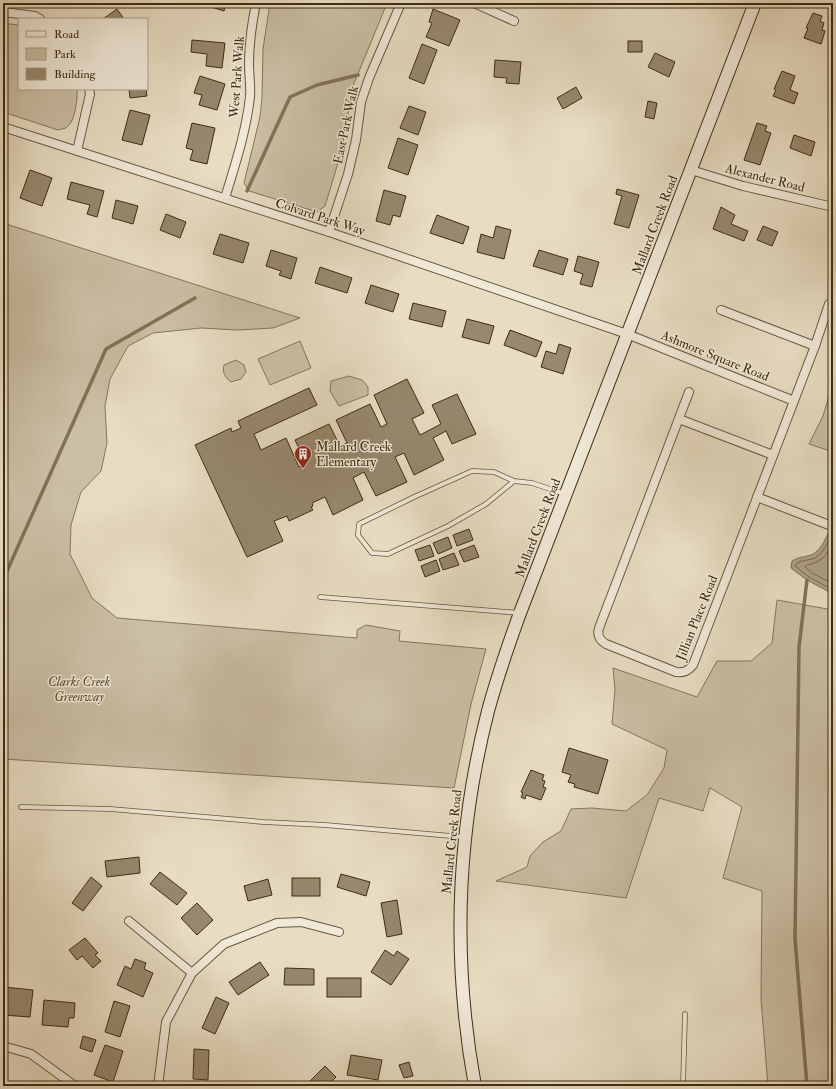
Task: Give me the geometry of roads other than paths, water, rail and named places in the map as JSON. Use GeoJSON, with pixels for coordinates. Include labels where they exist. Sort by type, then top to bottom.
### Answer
{"type":"FeatureCollection","features":[{"type":"Feature","properties":{"kind":"main road","name":"Mallard Creek Road"},"geometry":{"type":"LineString","coordinates":[[475,1086],[465,1025],[461,974],[461,892],[465,837],[473,781],[486,719],[520,613],[755,3]]}},
{"type":"Feature","properties":{"kind":"street","name":"West Park Walk"},"geometry":{"type":"LineString","coordinates":[[225,198],[242,141],[246,122],[250,96],[249,63],[256,3]]}},
{"type":"Feature","properties":{"kind":"street","name":"East Park Walk"},"geometry":{"type":"LineString","coordinates":[[329,232],[348,174],[356,140],[361,102],[369,78],[401,3]]}},
{"type":"Feature","properties":{"kind":"street"},"geometry":{"type":"LineString","coordinates":[[474,3],[514,21]]}},
{"type":"Feature","properties":{"kind":"street"},"geometry":{"type":"LineString","coordinates":[[3,12],[35,16],[38,18]]}},
{"type":"Feature","properties":{"kind":"street"},"geometry":{"type":"LineString","coordinates":[[77,151],[90,94],[89,90]]}},
{"type":"Feature","properties":{"kind":"street","name":"Colvard Park Way"},"geometry":{"type":"LineString","coordinates":[[3,127],[329,232],[627,334]]}},
{"type":"Feature","properties":{"kind":"street","name":"Alexander Road"},"geometry":{"type":"LineString","coordinates":[[691,170],[750,188],[833,207]]}},
{"type":"Feature","properties":{"kind":"street","name":"Jillian Place Road"},"geometry":{"type":"LineString","coordinates":[[689,392],[598,634],[599,639],[602,642],[676,672],[688,671],[690,668],[794,401],[829,304]]}},
{"type":"Feature","properties":{"kind":"street"},"geometry":{"type":"LineString","coordinates":[[721,310],[815,346]]}},
{"type":"Feature","properties":{"kind":"street","name":"Ashmore Square Road"},"geometry":{"type":"LineString","coordinates":[[627,334],[794,401]]}},
{"type":"Feature","properties":{"kind":"street"},"geometry":{"type":"LineString","coordinates":[[679,419],[773,455]]}},
{"type":"Feature","properties":{"kind":"street"},"geometry":{"type":"LineString","coordinates":[[757,497],[829,525]]}},
{"type":"Feature","properties":{"kind":"street"},"geometry":{"type":"LineString","coordinates":[[129,921],[192,973]]}},
{"type":"Feature","properties":{"kind":"street"},"geometry":{"type":"LineString","coordinates":[[158,1086],[166,1022],[192,973],[224,944],[277,923],[301,922],[339,932]]}},
{"type":"Feature","properties":{"kind":"street"},"geometry":{"type":"LineString","coordinates":[[3,1046],[31,1054],[76,1086]]}},
{"type":"Feature","properties":{"kind":"lane"},"geometry":{"type":"LineString","coordinates":[[514,481],[486,504],[448,526],[388,554],[372,553],[358,535],[359,524],[472,471],[494,472],[514,481],[532,483],[566,494]]}},
{"type":"Feature","properties":{"kind":"lane"},"geometry":{"type":"LineString","coordinates":[[320,597],[520,613]]}},
{"type":"Feature","properties":{"kind":"lane"},"geometry":{"type":"LineString","coordinates":[[21,807],[110,809],[465,837]]}},
{"type":"Feature","properties":{"kind":"lane"},"geometry":{"type":"LineString","coordinates":[[684,1086],[685,1014]]}},
{"type":"Feature","properties":{"kind":"water"},"geometry":{"type":"Polygon","coordinates":[[[833,523],[833,594],[807,580],[791,567],[792,561],[811,555],[818,550],[833,523]]]}},
{"type":"Feature","properties":{"kind":"waterway"},"geometry":{"type":"LineString","coordinates":[[247,191],[290,97],[317,85],[358,75]]}},
{"type":"Feature","properties":{"kind":"waterway"},"geometry":{"type":"LineString","coordinates":[[3,580],[106,349],[195,298]]}},
{"type":"Feature","properties":{"kind":"waterway"},"geometry":{"type":"LineString","coordinates":[[807,580],[799,647],[795,939],[807,1086]]}},
{"type":"Feature","properties":{"kind":"place","name":"Mallard Creek Elementary"},"geometry":{"type":"Point","coordinates":[303,469]}},
{"type":"Feature","properties":{"kind":"park label","name":"Clarks Creek Greenway"},"geometry":{"type":"Point","coordinates":[79,690]}}]}
